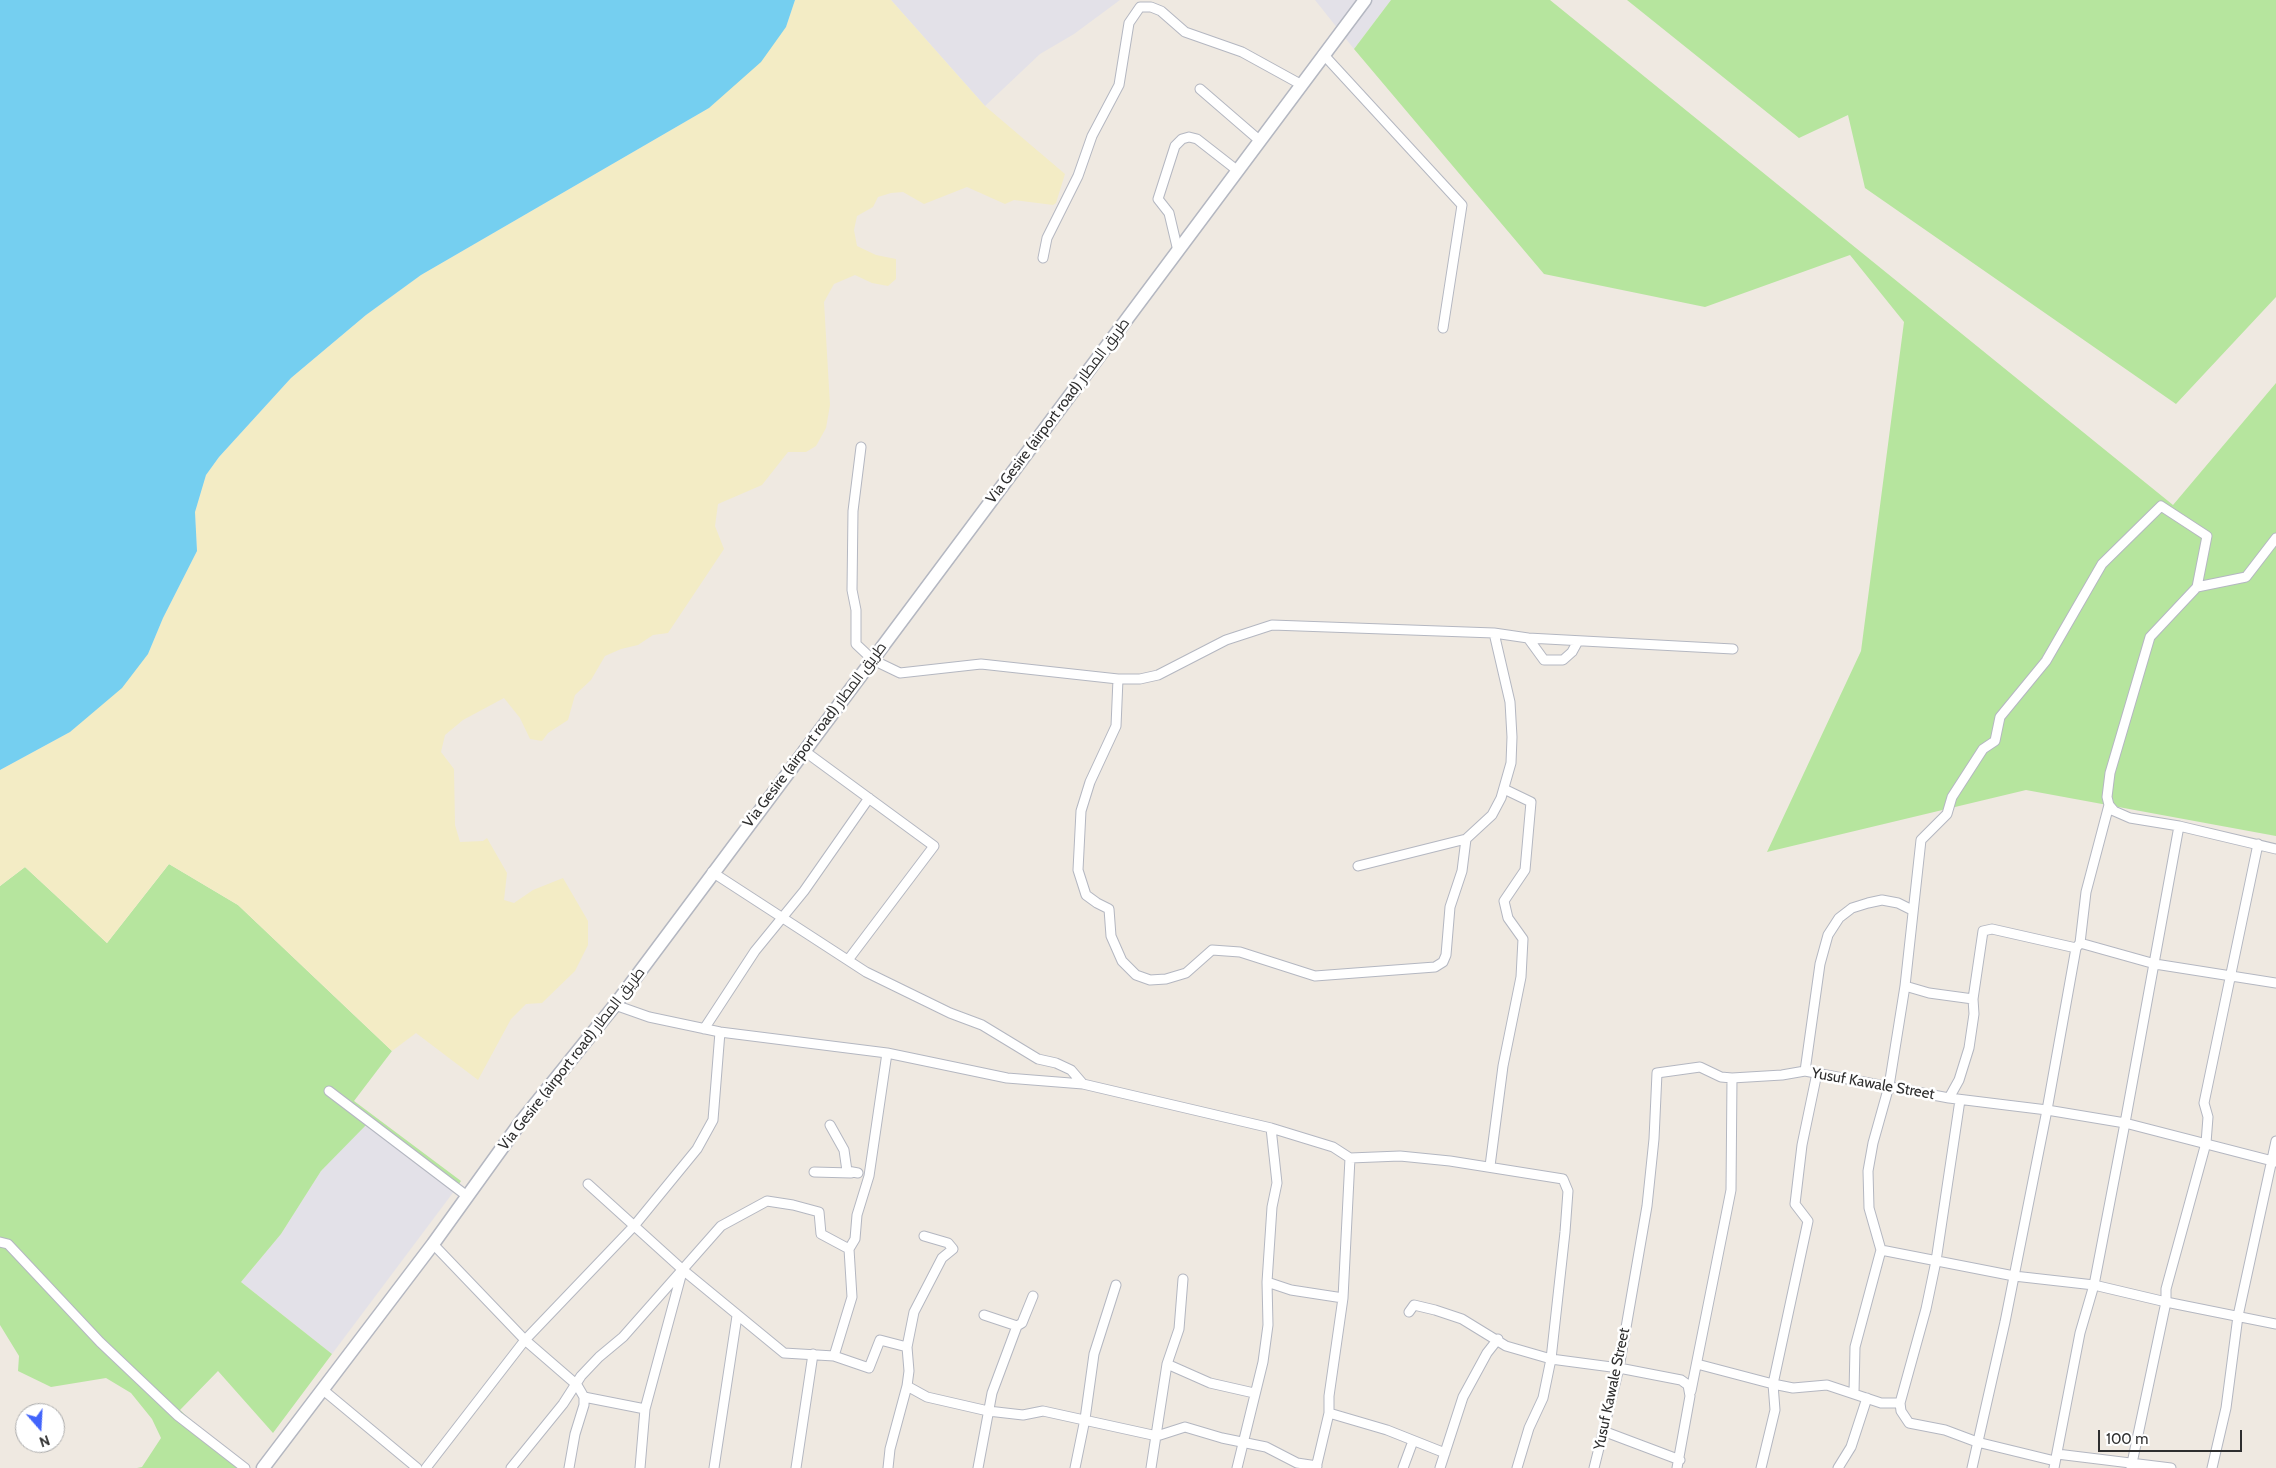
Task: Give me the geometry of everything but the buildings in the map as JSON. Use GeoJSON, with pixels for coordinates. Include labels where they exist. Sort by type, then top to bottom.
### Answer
{"type":"FeatureCollection","features":[{"type":"Feature","properties":{"kind":"main road","name":"Via Gesire (airport road) طريق المطار"},"geometry":{"type":"LineString","coordinates":[[263,1468],[433,1244],[526,1116],[615,1005],[712,872],[873,660],[1364,0]]}},
{"type":"Feature","properties":{"kind":"street"},"geometry":{"type":"LineString","coordinates":[[1043,258],[1047,238],[1078,176],[1092,136],[1118,85],[1129,23],[1140,8],[1151,6],[1161,11],[1185,32],[1200,39],[1235,49],[1302,85]]}},
{"type":"Feature","properties":{"kind":"street"},"geometry":{"type":"LineString","coordinates":[[1323,54],[1462,205],[1443,328]]}},
{"type":"Feature","properties":{"kind":"street"},"geometry":{"type":"LineString","coordinates":[[1200,89],[1259,140]]}},
{"type":"Feature","properties":{"kind":"street"},"geometry":{"type":"LineString","coordinates":[[1178,251],[1168,213],[1158,199],[1175,146],[1182,139],[1197,138],[1238,171]]}},
{"type":"Feature","properties":{"kind":"street"},"geometry":{"type":"LineString","coordinates":[[861,447],[854,511],[852,590],[856,610],[856,644],[873,660],[900,673],[981,664],[1118,679],[1140,679],[1158,675],[1226,640],[1272,625],[1494,633],[1528,638],[1733,649]]}},
{"type":"Feature","properties":{"kind":"street"},"geometry":{"type":"LineString","coordinates":[[1854,1393],[1855,1347],[1881,1250],[1869,1208],[1868,1172],[1873,1143],[1889,1086],[1905,986],[1921,840],[1947,814],[1952,797],[1983,749],[1995,741],[2000,717],[2046,661],[2102,564],[2161,506],[2207,536],[2197,587],[2150,637],[2110,773],[2107,797],[2109,805],[2086,892],[2078,946],[2047,1110],[2014,1276],[1972,1468]]}},
{"type":"Feature","properties":{"kind":"street"},"geometry":{"type":"LineString","coordinates":[[2197,587],[2246,578],[2276,538]]}},
{"type":"Feature","properties":{"kind":"street"},"geometry":{"type":"LineString","coordinates":[[1358,866],[1466,839],[1492,815],[1504,789],[1511,763],[1510,702],[1494,633]]}},
{"type":"Feature","properties":{"kind":"street"},"geometry":{"type":"LineString","coordinates":[[1528,638],[1544,660],[1563,660],[1572,652],[1578,640]]}},
{"type":"Feature","properties":{"kind":"street"},"geometry":{"type":"LineString","coordinates":[[1118,679],[1116,726],[1090,782],[1081,811],[1078,870],[1086,895],[1097,903],[1109,908],[1111,936],[1122,960],[1136,975],[1150,980],[1172,977],[1190,969],[1212,950],[1240,952],[1315,976],[1435,967],[1443,962],[1446,955],[1450,907],[1462,871],[1466,839]]}},
{"type":"Feature","properties":{"kind":"street"},"geometry":{"type":"LineString","coordinates":[[803,750],[934,846],[848,960]]}},
{"type":"Feature","properties":{"kind":"street"},"geometry":{"type":"LineString","coordinates":[[1490,1166],[1503,1066],[1522,977],[1523,938],[1508,918],[1504,901],[1525,870],[1530,802],[1504,789]]}},
{"type":"Feature","properties":{"kind":"street"},"geometry":{"type":"LineString","coordinates":[[704,1029],[755,951],[842,839],[869,798]]}},
{"type":"Feature","properties":{"kind":"street"},"geometry":{"type":"LineString","coordinates":[[2109,805],[2114,810],[2130,818],[2179,826],[2276,849]]}},
{"type":"Feature","properties":{"kind":"street"},"geometry":{"type":"LineString","coordinates":[[2055,1461],[2080,1333],[2094,1284],[2156,964],[2179,826]]}},
{"type":"Feature","properties":{"kind":"street"},"geometry":{"type":"LineString","coordinates":[[2131,1465],[2166,1302],[2166,1289],[2206,1143],[2208,1117],[2204,1103],[2258,844]]}},
{"type":"Feature","properties":{"kind":"street"},"geometry":{"type":"LineString","coordinates":[[712,872],[866,972],[950,1013],[982,1025],[1038,1059],[1056,1063],[1072,1070],[1082,1084]]}},
{"type":"Feature","properties":{"kind":"street"},"geometry":{"type":"LineString","coordinates":[[1805,1071],[1820,964],[1828,935],[1839,918],[1852,908],[1882,900],[1898,903],[1912,910]]}},
{"type":"Feature","properties":{"kind":"street"},"geometry":{"type":"LineString","coordinates":[[1949,1098],[1959,1080],[1969,1048],[1974,1014],[1973,999],[1983,931],[1992,929],[2156,964],[2276,983]]}},
{"type":"Feature","properties":{"kind":"street"},"geometry":{"type":"LineString","coordinates":[[1905,986],[1936,994],[1973,999]]}},
{"type":"Feature","properties":{"kind":"street"},"geometry":{"type":"LineString","coordinates":[[615,1005],[650,1018],[720,1032],[887,1054],[1007,1078],[1082,1084],[1271,1128],[1333,1147],[1350,1158],[1400,1156],[1490,1166],[1563,1179],[1566,1184],[1565,1232],[1550,1360],[1543,1398],[1529,1428],[1517,1468]]}},
{"type":"Feature","properties":{"kind":"street"},"geometry":{"type":"LineString","coordinates":[[426,1468],[525,1340],[634,1226],[697,1149],[714,1120],[720,1032]]}},
{"type":"Feature","properties":{"kind":"street"},"geometry":{"type":"LineString","coordinates":[[834,1356],[852,1297],[849,1249],[855,1239],[857,1215],[869,1176],[887,1054]]}},
{"type":"Feature","properties":{"kind":"street","name":"Yusuf Kawale Street"},"geometry":{"type":"LineString","coordinates":[[1594,1468],[1619,1368],[1647,1206],[1654,1139],[1657,1073],[1700,1067],[1722,1077],[1732,1078],[1782,1075],[1805,1071],[1960,1100],[2047,1110],[2125,1123],[2274,1161]]}},
{"type":"Feature","properties":{"kind":"street"},"geometry":{"type":"LineString","coordinates":[[1761,1468],[1775,1410],[1773,1384],[1808,1221],[1795,1204],[1802,1145],[1817,1073]]}},
{"type":"Feature","properties":{"kind":"street"},"geometry":{"type":"LineString","coordinates":[[1603,1431],[1678,1464],[1731,1190],[1732,1078]]}},
{"type":"Feature","properties":{"kind":"street"},"geometry":{"type":"LineString","coordinates":[[329,1091],[467,1196]]}},
{"type":"Feature","properties":{"kind":"street"},"geometry":{"type":"LineString","coordinates":[[1960,1100],[1936,1261],[1926,1309],[1900,1403],[1901,1411],[1909,1422],[1945,1430],[1977,1442],[2055,1461],[2171,1468]]}},
{"type":"Feature","properties":{"kind":"street"},"geometry":{"type":"LineString","coordinates":[[830,1125],[844,1150],[847,1171],[869,1176]]}},
{"type":"Feature","properties":{"kind":"street"},"geometry":{"type":"LineString","coordinates":[[1237,1468],[1263,1362],[1268,1325],[1267,1282],[1272,1207],[1277,1183],[1271,1128]]}},
{"type":"Feature","properties":{"kind":"street"},"geometry":{"type":"LineString","coordinates":[[2212,1468],[2226,1408],[2238,1316],[2274,1161],[2276,1141]]}},
{"type":"Feature","properties":{"kind":"street"},"geometry":{"type":"LineString","coordinates":[[908,1386],[928,1397],[988,1410],[1024,1415],[1043,1411],[1157,1436],[1185,1427],[1243,1443],[1266,1447],[1297,1463],[1317,1467],[1329,1414],[1329,1396],[1343,1298],[1350,1158]]}},
{"type":"Feature","properties":{"kind":"street"},"geometry":{"type":"LineString","coordinates":[[814,1172],[858,1174]]}},
{"type":"Feature","properties":{"kind":"street"},"geometry":{"type":"LineString","coordinates":[[588,1184],[683,1270],[784,1353],[834,1356],[869,1368],[880,1340],[907,1347]]}},
{"type":"Feature","properties":{"kind":"street"},"geometry":{"type":"LineString","coordinates":[[511,1468],[577,1385],[581,1376],[598,1357],[622,1337],[721,1226],[768,1201],[819,1212],[821,1234],[849,1249]]}},
{"type":"Feature","properties":{"kind":"street"},"geometry":{"type":"LineString","coordinates":[[888,1468],[890,1449],[908,1386],[907,1347],[914,1312],[942,1258],[953,1249],[948,1243],[924,1236]]}},
{"type":"Feature","properties":{"kind":"street"},"geometry":{"type":"LineString","coordinates":[[0,1242],[8,1244],[100,1342],[178,1416],[245,1468]]}},
{"type":"Feature","properties":{"kind":"street"},"geometry":{"type":"LineString","coordinates":[[433,1244],[525,1340],[577,1385],[584,1397],[569,1468]]}},
{"type":"Feature","properties":{"kind":"street"},"geometry":{"type":"LineString","coordinates":[[1881,1250],[2014,1276],[2094,1284],[2166,1302],[2276,1324]]}},
{"type":"Feature","properties":{"kind":"street"},"geometry":{"type":"LineString","coordinates":[[640,1468],[645,1409],[683,1270]]}},
{"type":"Feature","properties":{"kind":"street"},"geometry":{"type":"LineString","coordinates":[[1151,1468],[1166,1364],[1179,1329],[1183,1279]]}},
{"type":"Feature","properties":{"kind":"street"},"geometry":{"type":"LineString","coordinates":[[1267,1282],[1291,1290],[1343,1298]]}},
{"type":"Feature","properties":{"kind":"street"},"geometry":{"type":"LineString","coordinates":[[1074,1468],[1085,1419],[1094,1354],[1116,1285]]}},
{"type":"Feature","properties":{"kind":"street"},"geometry":{"type":"LineString","coordinates":[[978,1468],[988,1410],[1016,1326],[1022,1323],[1033,1296]]}},
{"type":"Feature","properties":{"kind":"street"},"geometry":{"type":"LineString","coordinates":[[1409,1312],[1414,1305],[1462,1319],[1498,1339],[1506,1346],[1550,1360],[1619,1368],[1681,1380],[1688,1385],[1690,1396]]}},
{"type":"Feature","properties":{"kind":"street"},"geometry":{"type":"LineString","coordinates":[[984,1315],[1016,1326]]}},
{"type":"Feature","properties":{"kind":"street"},"geometry":{"type":"LineString","coordinates":[[714,1468],[737,1316]]}},
{"type":"Feature","properties":{"kind":"street"},"geometry":{"type":"LineString","coordinates":[[1440,1468],[1463,1397],[1487,1353],[1498,1339]]}},
{"type":"Feature","properties":{"kind":"street"},"geometry":{"type":"LineString","coordinates":[[796,1468],[812,1354]]}},
{"type":"Feature","properties":{"kind":"street"},"geometry":{"type":"LineString","coordinates":[[1166,1364],[1210,1383],[1254,1393]]}},
{"type":"Feature","properties":{"kind":"street"},"geometry":{"type":"LineString","coordinates":[[1697,1364],[1793,1388],[1827,1385],[1881,1402],[1900,1403]]}},
{"type":"Feature","properties":{"kind":"street"},"geometry":{"type":"LineString","coordinates":[[322,1389],[416,1468]]}},
{"type":"Feature","properties":{"kind":"street"},"geometry":{"type":"LineString","coordinates":[[584,1397],[645,1409]]}},
{"type":"Feature","properties":{"kind":"street"},"geometry":{"type":"LineString","coordinates":[[1838,1468],[1850,1447],[1867,1398]]}},
{"type":"Feature","properties":{"kind":"street"},"geometry":{"type":"LineString","coordinates":[[1329,1414],[1386,1430],[1445,1453]]}},
{"type":"Feature","properties":{"kind":"street"},"geometry":{"type":"LineString","coordinates":[[1403,1468],[1413,1441]]}},
{"type":"Feature","properties":{"kind":"shaded area"},"geometry":{"type":"Polygon","coordinates":[[[891,0],[1120,0],[1074,34],[1040,54],[985,106],[891,0]]]}},
{"type":"Feature","properties":{"kind":"shaded area"},"geometry":{"type":"Polygon","coordinates":[[[1315,0],[1391,0],[1354,49],[1315,0]]]}},
{"type":"Feature","properties":{"kind":"shaded area"},"geometry":{"type":"Polygon","coordinates":[[[368,1122],[455,1190],[332,1354],[241,1282],[281,1234],[321,1171],[368,1122]]]}},
{"type":"Feature","properties":{"kind":"green space"},"geometry":{"type":"Polygon","coordinates":[[[1391,0],[1550,0],[2173,505],[2276,383],[2276,836],[2026,790],[1767,852],[1861,651],[1904,322],[1850,255],[1705,307],[1544,274],[1354,49],[1391,0]]]}},
{"type":"Feature","properties":{"kind":"green space"},"geometry":{"type":"Polygon","coordinates":[[[1627,0],[2276,0],[2276,297],[2176,404],[1865,188],[1848,115],[1799,138],[1627,0]]]}},
{"type":"Feature","properties":{"kind":"green space"},"geometry":{"type":"Polygon","coordinates":[[[169,864],[238,905],[392,1051],[354,1101],[461,1181],[455,1190],[368,1123],[321,1171],[281,1234],[241,1282],[332,1354],[273,1433],[218,1371],[180,1410],[242,1468],[137,1468],[142,1467],[161,1438],[152,1419],[131,1393],[106,1378],[51,1387],[18,1371],[19,1356],[0,1325],[0,886],[25,867],[107,943],[169,864]]]}},
{"type":"Feature","properties":{"kind":"sand"},"geometry":{"type":"Polygon","coordinates":[[[795,0],[891,0],[985,106],[1065,174],[1056,203],[1053,205],[1014,200],[1005,204],[967,187],[924,204],[903,192],[891,193],[878,197],[873,207],[857,216],[854,230],[857,246],[876,255],[896,259],[896,279],[888,286],[872,283],[855,275],[834,284],[824,302],[830,405],[826,428],[816,446],[806,452],[788,452],[762,485],[718,504],[715,526],[724,549],[668,633],[653,635],[638,645],[621,649],[605,656],[591,680],[575,695],[568,720],[548,733],[542,741],[530,739],[520,718],[504,698],[463,720],[445,735],[441,752],[454,769],[455,825],[460,842],[483,841],[487,838],[507,873],[504,900],[514,903],[533,890],[563,878],[588,921],[588,945],[575,971],[542,1003],[526,1004],[511,1019],[478,1080],[416,1033],[392,1051],[238,905],[169,864],[107,943],[25,867],[0,886],[0,770],[70,732],[148,654],[163,618],[197,551],[195,512],[206,475],[219,457],[291,378],[366,315],[421,275],[709,108],[786,27],[795,0]]]}},
{"type":"Feature","properties":{"kind":"water"},"geometry":{"type":"Polygon","coordinates":[[[0,0],[795,0],[786,27],[761,62],[709,108],[421,275],[366,315],[291,378],[219,457],[206,475],[195,512],[197,551],[163,618],[148,654],[122,688],[70,732],[0,770],[0,0]]]}}]}
